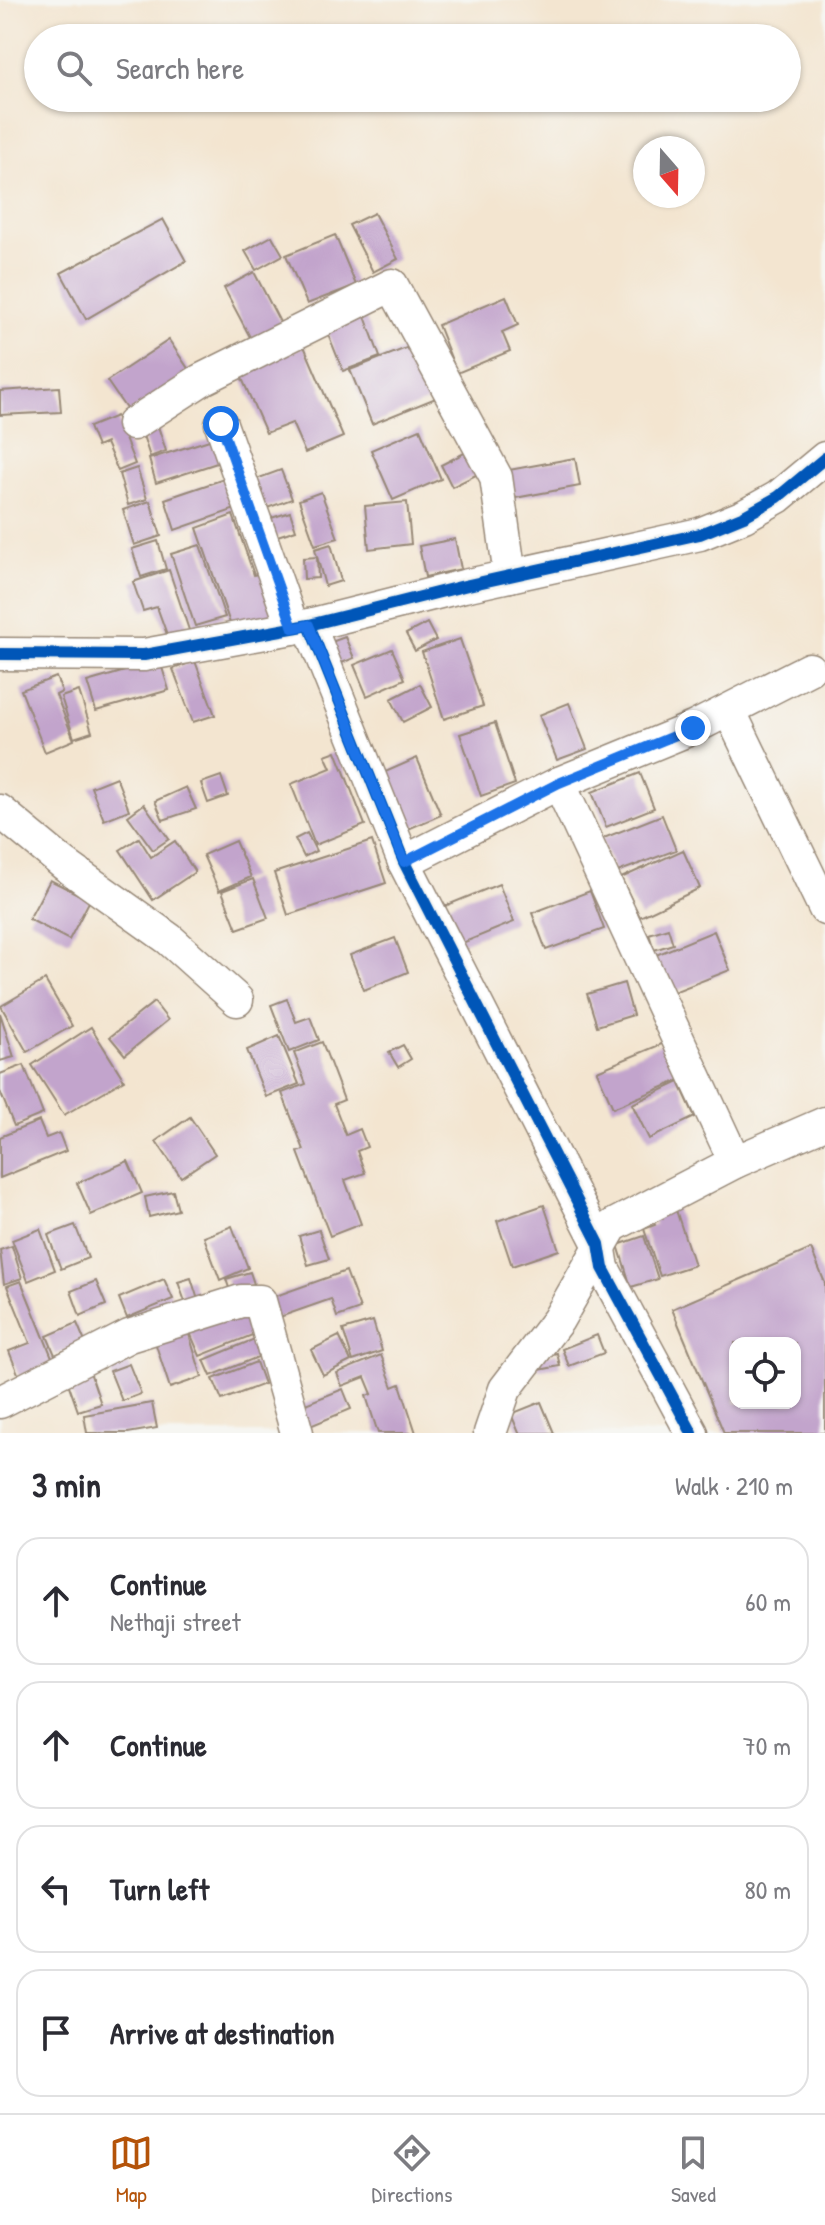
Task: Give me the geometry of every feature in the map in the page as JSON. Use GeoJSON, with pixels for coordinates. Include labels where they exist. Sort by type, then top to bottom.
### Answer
{"type":"FeatureCollection","features":[{"type":"Feature","properties":{"kind":"street"},"geometry":{"type":"LineString","coordinates":[[133,424],[201,380],[392,285],[496,477],[510,576]]}},
{"type":"Feature","properties":{"kind":"street"},"geometry":{"type":"LineString","coordinates":[[221,424],[301,626],[404,862],[599,1244],[603,1268],[692,1433]]}},
{"type":"Feature","properties":{"kind":"street"},"geometry":{"type":"LineString","coordinates":[[0,654],[144,655],[301,626],[700,534],[744,516],[778,497],[825,458]]}},
{"type":"Feature","properties":{"kind":"street"},"geometry":{"type":"LineString","coordinates":[[404,862],[559,783],[729,710],[809,669]]}},
{"type":"Feature","properties":{"kind":"street"},"geometry":{"type":"LineString","coordinates":[[729,710],[825,909]]}},
{"type":"Feature","properties":{"kind":"street"},"geometry":{"type":"LineString","coordinates":[[559,783],[735,1162]]}},
{"type":"Feature","properties":{"kind":"street"},"geometry":{"type":"LineString","coordinates":[[0,811],[64,864],[169,939],[237,1000]]}},
{"type":"Feature","properties":{"kind":"street"},"geometry":{"type":"LineString","coordinates":[[490,1433],[505,1389],[558,1320],[612,1226],[735,1162],[825,1123]]}},
{"type":"Feature","properties":{"kind":"street"},"geometry":{"type":"LineString","coordinates":[[0,1402],[129,1336],[241,1301],[260,1301],[297,1433]]}},
{"type":"Feature","properties":{"kind":"building"},"geometry":{"type":"Polygon","coordinates":[[[374,213],[398,259],[373,272],[349,225],[374,213]]]}},
{"type":"Feature","properties":{"kind":"building"},"geometry":{"type":"Polygon","coordinates":[[[163,219],[186,261],[86,319],[61,273],[163,219]]]}},
{"type":"Feature","properties":{"kind":"building"},"geometry":{"type":"Polygon","coordinates":[[[335,235],[356,285],[307,304],[286,255],[335,235]]]}},
{"type":"Feature","properties":{"kind":"building"},"geometry":{"type":"Polygon","coordinates":[[[272,236],[283,255],[256,270],[245,251],[272,236]]]}},
{"type":"Feature","properties":{"kind":"building"},"geometry":{"type":"Polygon","coordinates":[[[254,272],[281,324],[251,339],[224,288],[254,272]]]}},
{"type":"Feature","properties":{"kind":"building"},"geometry":{"type":"Polygon","coordinates":[[[506,296],[518,325],[502,332],[510,351],[457,373],[438,325],[506,296]]]}},
{"type":"Feature","properties":{"kind":"building"},"geometry":{"type":"Polygon","coordinates":[[[363,311],[380,357],[343,371],[325,326],[363,311]]]}},
{"type":"Feature","properties":{"kind":"building"},"geometry":{"type":"Polygon","coordinates":[[[169,340],[191,373],[129,413],[107,381],[169,340]]]}},
{"type":"Feature","properties":{"kind":"building"},"geometry":{"type":"Polygon","coordinates":[[[419,343],[441,396],[372,424],[350,370],[419,343]]]}},
{"type":"Feature","properties":{"kind":"building"},"geometry":{"type":"Polygon","coordinates":[[[304,346],[343,437],[305,453],[292,423],[266,433],[240,374],[304,346]]]}},
{"type":"Feature","properties":{"kind":"building"},"geometry":{"type":"Polygon","coordinates":[[[59,387],[61,412],[0,415],[0,391],[59,387]]]}},
{"type":"Feature","properties":{"kind":"building"},"geometry":{"type":"Polygon","coordinates":[[[116,416],[135,464],[118,471],[106,443],[97,447],[89,427],[116,416]]]}},
{"type":"Feature","properties":{"kind":"building"},"geometry":{"type":"Polygon","coordinates":[[[156,420],[166,451],[150,457],[140,426],[156,420]]]}},
{"type":"Feature","properties":{"kind":"building"},"geometry":{"type":"Polygon","coordinates":[[[420,429],[441,479],[393,500],[371,450],[420,429]]]}},
{"type":"Feature","properties":{"kind":"building"},"geometry":{"type":"Polygon","coordinates":[[[222,436],[229,459],[156,483],[149,459],[222,436]]]}},
{"type":"Feature","properties":{"kind":"building"},"geometry":{"type":"Polygon","coordinates":[[[470,450],[482,472],[452,487],[441,465],[470,450]]]}},
{"type":"Feature","properties":{"kind":"building"},"geometry":{"type":"Polygon","coordinates":[[[575,458],[580,486],[515,498],[509,470],[575,458]]]}},
{"type":"Feature","properties":{"kind":"building"},"geometry":{"type":"Polygon","coordinates":[[[137,468],[147,499],[128,505],[119,474],[137,468]]]}},
{"type":"Feature","properties":{"kind":"building"},"geometry":{"type":"Polygon","coordinates":[[[281,470],[292,499],[259,511],[248,482],[281,470]]]}},
{"type":"Feature","properties":{"kind":"building"},"geometry":{"type":"Polygon","coordinates":[[[236,475],[247,505],[175,530],[165,499],[236,475]]]}},
{"type":"Feature","properties":{"kind":"building"},"geometry":{"type":"Polygon","coordinates":[[[321,492],[338,538],[315,545],[299,500],[321,492]]]}},
{"type":"Feature","properties":{"kind":"building"},"geometry":{"type":"Polygon","coordinates":[[[150,501],[161,536],[134,545],[123,510],[150,501]]]}},
{"type":"Feature","properties":{"kind":"building"},"geometry":{"type":"Polygon","coordinates":[[[407,502],[411,544],[369,549],[365,506],[407,502]]]}},
{"type":"Feature","properties":{"kind":"building"},"geometry":{"type":"Polygon","coordinates":[[[290,512],[296,530],[268,539],[262,521],[290,512]]]}},
{"type":"Feature","properties":{"kind":"building"},"geometry":{"type":"Polygon","coordinates":[[[233,515],[254,575],[268,570],[284,617],[231,626],[197,528],[233,515]]]}},
{"type":"Feature","properties":{"kind":"building"},"geometry":{"type":"Polygon","coordinates":[[[455,539],[461,569],[425,577],[419,546],[455,539]]]}},
{"type":"Feature","properties":{"kind":"building"},"geometry":{"type":"Polygon","coordinates":[[[158,541],[166,569],[141,577],[132,549],[158,541]]]}},
{"type":"Feature","properties":{"kind":"building"},"geometry":{"type":"Polygon","coordinates":[[[331,544],[341,581],[325,586],[315,549],[331,544]]]}},
{"type":"Feature","properties":{"kind":"building"},"geometry":{"type":"Polygon","coordinates":[[[200,545],[225,617],[195,626],[171,554],[200,545]]]}},
{"type":"Feature","properties":{"kind":"building"},"geometry":{"type":"Polygon","coordinates":[[[317,557],[318,578],[304,579],[303,558],[317,557]]]}},
{"type":"Feature","properties":{"kind":"building"},"geometry":{"type":"Polygon","coordinates":[[[169,570],[190,633],[169,640],[157,607],[143,611],[133,582],[169,570]]]}},
{"type":"Feature","properties":{"kind":"building"},"geometry":{"type":"Polygon","coordinates":[[[427,623],[436,640],[415,651],[406,634],[427,623]]]}},
{"type":"Feature","properties":{"kind":"building"},"geometry":{"type":"Polygon","coordinates":[[[345,637],[354,658],[332,667],[323,645],[345,637]]]}},
{"type":"Feature","properties":{"kind":"building"},"geometry":{"type":"Polygon","coordinates":[[[460,639],[483,706],[444,719],[422,652],[460,639]]]}},
{"type":"Feature","properties":{"kind":"building"},"geometry":{"type":"Polygon","coordinates":[[[392,649],[405,679],[367,696],[354,665],[392,649]]]}},
{"type":"Feature","properties":{"kind":"building"},"geometry":{"type":"Polygon","coordinates":[[[160,661],[169,690],[96,711],[87,682],[160,661]]]}},
{"type":"Feature","properties":{"kind":"building"},"geometry":{"type":"Polygon","coordinates":[[[195,661],[215,715],[193,722],[173,669],[195,661]]]}},
{"type":"Feature","properties":{"kind":"building"},"geometry":{"type":"Polygon","coordinates":[[[56,677],[62,692],[56,695],[74,740],[45,752],[21,690],[56,677]]]}},
{"type":"Feature","properties":{"kind":"building"},"geometry":{"type":"Polygon","coordinates":[[[420,684],[432,707],[403,722],[391,699],[420,684]]]}},
{"type":"Feature","properties":{"kind":"building"},"geometry":{"type":"Polygon","coordinates":[[[79,691],[92,732],[74,738],[61,697],[79,691]]]}},
{"type":"Feature","properties":{"kind":"building"},"geometry":{"type":"Polygon","coordinates":[[[569,703],[587,749],[557,760],[539,715],[569,703]]]}},
{"type":"Feature","properties":{"kind":"building"},"geometry":{"type":"Polygon","coordinates":[[[495,723],[515,784],[481,796],[460,734],[495,723]]]}},
{"type":"Feature","properties":{"kind":"building"},"geometry":{"type":"Polygon","coordinates":[[[336,751],[365,825],[315,845],[291,784],[331,768],[325,755],[336,751]]]}},
{"type":"Feature","properties":{"kind":"building"},"geometry":{"type":"Polygon","coordinates":[[[417,758],[441,815],[406,830],[383,773],[417,758]]]}},
{"type":"Feature","properties":{"kind":"building"},"geometry":{"type":"Polygon","coordinates":[[[640,773],[654,808],[606,827],[592,792],[640,773]]]}},
{"type":"Feature","properties":{"kind":"building"},"geometry":{"type":"Polygon","coordinates":[[[221,776],[228,796],[208,803],[201,783],[221,776]]]}},
{"type":"Feature","properties":{"kind":"building"},"geometry":{"type":"Polygon","coordinates":[[[116,777],[129,810],[104,820],[91,787],[116,777]]]}},
{"type":"Feature","properties":{"kind":"building"},"geometry":{"type":"Polygon","coordinates":[[[186,787],[196,809],[163,820],[155,801],[186,787]]]}},
{"type":"Feature","properties":{"kind":"building"},"geometry":{"type":"Polygon","coordinates":[[[144,804],[169,839],[153,850],[128,816],[144,804]]]}},
{"type":"Feature","properties":{"kind":"building"},"geometry":{"type":"Polygon","coordinates":[[[662,815],[676,850],[615,873],[601,839],[662,815]]]}},
{"type":"Feature","properties":{"kind":"building"},"geometry":{"type":"Polygon","coordinates":[[[307,833],[316,851],[304,857],[295,839],[307,833]]]}},
{"type":"Feature","properties":{"kind":"building"},"geometry":{"type":"Polygon","coordinates":[[[139,838],[151,857],[175,841],[195,872],[153,900],[120,850],[139,838]]]}},
{"type":"Feature","properties":{"kind":"building"},"geometry":{"type":"Polygon","coordinates":[[[235,841],[251,877],[219,891],[203,855],[235,841]]]}},
{"type":"Feature","properties":{"kind":"building"},"geometry":{"type":"Polygon","coordinates":[[[372,841],[386,883],[288,915],[274,873],[372,841]]]}},
{"type":"Feature","properties":{"kind":"building"},"geometry":{"type":"Polygon","coordinates":[[[683,850],[700,888],[640,917],[621,878],[683,850]]]}},
{"type":"Feature","properties":{"kind":"building"},"geometry":{"type":"Polygon","coordinates":[[[253,879],[268,918],[237,929],[222,891],[253,879]]]}},
{"type":"Feature","properties":{"kind":"building"},"geometry":{"type":"Polygon","coordinates":[[[50,880],[90,900],[69,940],[29,919],[50,880]]]}},
{"type":"Feature","properties":{"kind":"building"},"geometry":{"type":"Polygon","coordinates":[[[499,884],[514,922],[455,946],[440,908],[499,884]]]}},
{"type":"Feature","properties":{"kind":"building"},"geometry":{"type":"Polygon","coordinates":[[[590,891],[604,929],[546,950],[532,913],[590,891]]]}},
{"type":"Feature","properties":{"kind":"building"},"geometry":{"type":"Polygon","coordinates":[[[668,928],[673,944],[654,950],[649,934],[668,928]]]}},
{"type":"Feature","properties":{"kind":"building"},"geometry":{"type":"Polygon","coordinates":[[[714,931],[730,970],[666,995],[651,957],[714,931]]]}},
{"type":"Feature","properties":{"kind":"building"},"geometry":{"type":"Polygon","coordinates":[[[395,938],[408,972],[364,990],[350,955],[395,938]]]}},
{"type":"Feature","properties":{"kind":"building"},"geometry":{"type":"Polygon","coordinates":[[[45,980],[72,1026],[27,1052],[1,1006],[45,980]]]}},
{"type":"Feature","properties":{"kind":"building"},"geometry":{"type":"Polygon","coordinates":[[[624,983],[633,1015],[597,1026],[587,994],[624,983]]]}},
{"type":"Feature","properties":{"kind":"building"},"geometry":{"type":"Polygon","coordinates":[[[287,999],[296,1022],[310,1017],[319,1040],[289,1052],[271,1005],[287,999]]]}},
{"type":"Feature","properties":{"kind":"building"},"geometry":{"type":"Polygon","coordinates":[[[154,1002],[168,1020],[125,1055],[110,1037],[154,1002]]]}},
{"type":"Feature","properties":{"kind":"building"},"geometry":{"type":"Polygon","coordinates":[[[0,1013],[14,1057],[0,1061],[0,1013]]]}},
{"type":"Feature","properties":{"kind":"building"},"geometry":{"type":"Polygon","coordinates":[[[91,1027],[124,1080],[64,1115],[32,1065],[91,1027]]]}},
{"type":"Feature","properties":{"kind":"building"},"geometry":{"type":"Polygon","coordinates":[[[279,1036],[299,1084],[266,1097],[247,1050],[279,1036]]]}},
{"type":"Feature","properties":{"kind":"building"},"geometry":{"type":"Polygon","coordinates":[[[322,1042],[344,1100],[334,1104],[346,1135],[360,1129],[367,1147],[357,1151],[365,1173],[345,1180],[361,1224],[330,1236],[298,1152],[304,1150],[282,1093],[306,1084],[294,1053],[322,1042]]]}},
{"type":"Feature","properties":{"kind":"building"},"geometry":{"type":"Polygon","coordinates":[[[664,1043],[680,1080],[613,1108],[597,1071],[664,1043]]]}},
{"type":"Feature","properties":{"kind":"building"},"geometry":{"type":"Polygon","coordinates":[[[403,1045],[411,1059],[398,1067],[389,1052],[403,1045]]]}},
{"type":"Feature","properties":{"kind":"building"},"geometry":{"type":"Polygon","coordinates":[[[24,1065],[43,1114],[14,1126],[0,1091],[0,1074],[24,1065]]]}},
{"type":"Feature","properties":{"kind":"building"},"geometry":{"type":"Polygon","coordinates":[[[679,1082],[695,1117],[649,1139],[632,1104],[679,1082]]]}},
{"type":"Feature","properties":{"kind":"building"},"geometry":{"type":"Polygon","coordinates":[[[190,1117],[215,1154],[181,1177],[156,1141],[190,1117]]]}},
{"type":"Feature","properties":{"kind":"building"},"geometry":{"type":"Polygon","coordinates":[[[39,1121],[46,1138],[59,1133],[66,1151],[0,1178],[0,1137],[39,1121]]]}},
{"type":"Feature","properties":{"kind":"building"},"geometry":{"type":"Polygon","coordinates":[[[128,1161],[142,1193],[91,1215],[77,1183],[128,1161]]]}},
{"type":"Feature","properties":{"kind":"building"},"geometry":{"type":"Polygon","coordinates":[[[173,1191],[178,1210],[149,1217],[145,1197],[173,1191]]]}},
{"type":"Feature","properties":{"kind":"building"},"geometry":{"type":"Polygon","coordinates":[[[674,1204],[694,1265],[660,1276],[644,1229],[655,1225],[650,1212],[674,1204]]]}},
{"type":"Feature","properties":{"kind":"building"},"geometry":{"type":"Polygon","coordinates":[[[544,1205],[559,1250],[512,1266],[497,1221],[544,1205]]]}},
{"type":"Feature","properties":{"kind":"building"},"geometry":{"type":"Polygon","coordinates":[[[75,1225],[88,1258],[61,1269],[48,1235],[75,1225]]]}},
{"type":"Feature","properties":{"kind":"building"},"geometry":{"type":"Polygon","coordinates":[[[232,1226],[248,1268],[220,1280],[204,1237],[232,1226]]]}},
{"type":"Feature","properties":{"kind":"building"},"geometry":{"type":"Polygon","coordinates":[[[40,1229],[55,1270],[28,1281],[12,1240],[40,1229]]]}},
{"type":"Feature","properties":{"kind":"building"},"geometry":{"type":"Polygon","coordinates":[[[319,1230],[329,1259],[308,1265],[299,1236],[319,1230]]]}},
{"type":"Feature","properties":{"kind":"building"},"geometry":{"type":"Polygon","coordinates":[[[644,1236],[658,1279],[631,1287],[618,1245],[644,1236]]]}},
{"type":"Feature","properties":{"kind":"building"},"geometry":{"type":"Polygon","coordinates":[[[12,1246],[22,1278],[4,1284],[0,1250],[12,1246]]]}},
{"type":"Feature","properties":{"kind":"building"},"geometry":{"type":"Polygon","coordinates":[[[811,1249],[825,1283],[825,1433],[724,1433],[672,1309],[811,1249]]]}},
{"type":"Feature","properties":{"kind":"building"},"geometry":{"type":"Polygon","coordinates":[[[346,1271],[360,1309],[337,1317],[331,1299],[274,1319],[267,1299],[346,1271]]]}},
{"type":"Feature","properties":{"kind":"building"},"geometry":{"type":"Polygon","coordinates":[[[250,1272],[254,1284],[230,1291],[226,1279],[250,1272]]]}},
{"type":"Feature","properties":{"kind":"building"},"geometry":{"type":"Polygon","coordinates":[[[191,1278],[200,1306],[188,1310],[178,1282],[191,1278]]]}},
{"type":"Feature","properties":{"kind":"building"},"geometry":{"type":"Polygon","coordinates":[[[164,1279],[173,1299],[127,1318],[119,1298],[164,1279]]]}},
{"type":"Feature","properties":{"kind":"building"},"geometry":{"type":"Polygon","coordinates":[[[21,1281],[54,1362],[19,1376],[9,1351],[30,1343],[7,1286],[21,1281]]]}},
{"type":"Feature","properties":{"kind":"building"},"geometry":{"type":"Polygon","coordinates":[[[96,1281],[106,1305],[80,1316],[71,1291],[96,1281]]]}},
{"type":"Feature","properties":{"kind":"building"},"geometry":{"type":"Polygon","coordinates":[[[249,1304],[260,1332],[200,1356],[188,1328],[249,1304]]]}},
{"type":"Feature","properties":{"kind":"building"},"geometry":{"type":"Polygon","coordinates":[[[373,1321],[382,1351],[353,1361],[343,1330],[373,1321]]]}},
{"type":"Feature","properties":{"kind":"building"},"geometry":{"type":"Polygon","coordinates":[[[77,1323],[85,1342],[55,1355],[47,1336],[77,1323]]]}},
{"type":"Feature","properties":{"kind":"building"},"geometry":{"type":"Polygon","coordinates":[[[188,1331],[202,1377],[170,1388],[155,1342],[188,1331]]]}},
{"type":"Feature","properties":{"kind":"building"},"geometry":{"type":"Polygon","coordinates":[[[597,1335],[604,1353],[569,1366],[562,1349],[597,1335]]]}},
{"type":"Feature","properties":{"kind":"building"},"geometry":{"type":"Polygon","coordinates":[[[339,1336],[351,1361],[323,1375],[311,1350],[339,1336]]]}},
{"type":"Feature","properties":{"kind":"building"},"geometry":{"type":"Polygon","coordinates":[[[257,1338],[263,1355],[211,1376],[204,1360],[257,1338]]]}},
{"type":"Feature","properties":{"kind":"building"},"geometry":{"type":"Polygon","coordinates":[[[557,1353],[560,1366],[539,1370],[536,1358],[557,1353]]]}},
{"type":"Feature","properties":{"kind":"building"},"geometry":{"type":"Polygon","coordinates":[[[381,1355],[393,1387],[400,1384],[416,1433],[378,1433],[366,1396],[372,1394],[365,1377],[342,1386],[337,1373],[381,1355]]]}},
{"type":"Feature","properties":{"kind":"building"},"geometry":{"type":"Polygon","coordinates":[[[256,1362],[264,1384],[222,1400],[213,1379],[256,1362]]]}},
{"type":"Feature","properties":{"kind":"building"},"geometry":{"type":"Polygon","coordinates":[[[129,1364],[141,1394],[122,1401],[110,1371],[129,1364]]]}},
{"type":"Feature","properties":{"kind":"building"},"geometry":{"type":"Polygon","coordinates":[[[89,1369],[101,1404],[78,1411],[66,1377],[89,1369]]]}},
{"type":"Feature","properties":{"kind":"building"},"geometry":{"type":"Polygon","coordinates":[[[343,1389],[351,1409],[303,1429],[295,1408],[343,1389]]]}},
{"type":"Feature","properties":{"kind":"building"},"geometry":{"type":"Polygon","coordinates":[[[541,1402],[554,1433],[519,1433],[511,1414],[541,1402]]]}},
{"type":"Feature","properties":{"kind":"building"},"geometry":{"type":"Polygon","coordinates":[[[152,1403],[157,1428],[128,1433],[87,1433],[84,1415],[152,1403]]]}},
{"type":"Feature","properties":{"kind":"cycle path"},"geometry":{"type":"LineString","coordinates":[[0,654],[144,655],[309,625],[464,586],[700,534],[744,516],[778,497],[825,458]]}},
{"type":"Feature","properties":{"kind":"cycle path"},"geometry":{"type":"LineString","coordinates":[[309,625],[404,862],[599,1244],[603,1268],[692,1433]]}},
{"type":"Feature","properties":{"kind":"route"},"geometry":{"type":"LineString","coordinates":[[221,424],[293,628],[309,625],[404,862],[559,783],[693,728]]}}]}
